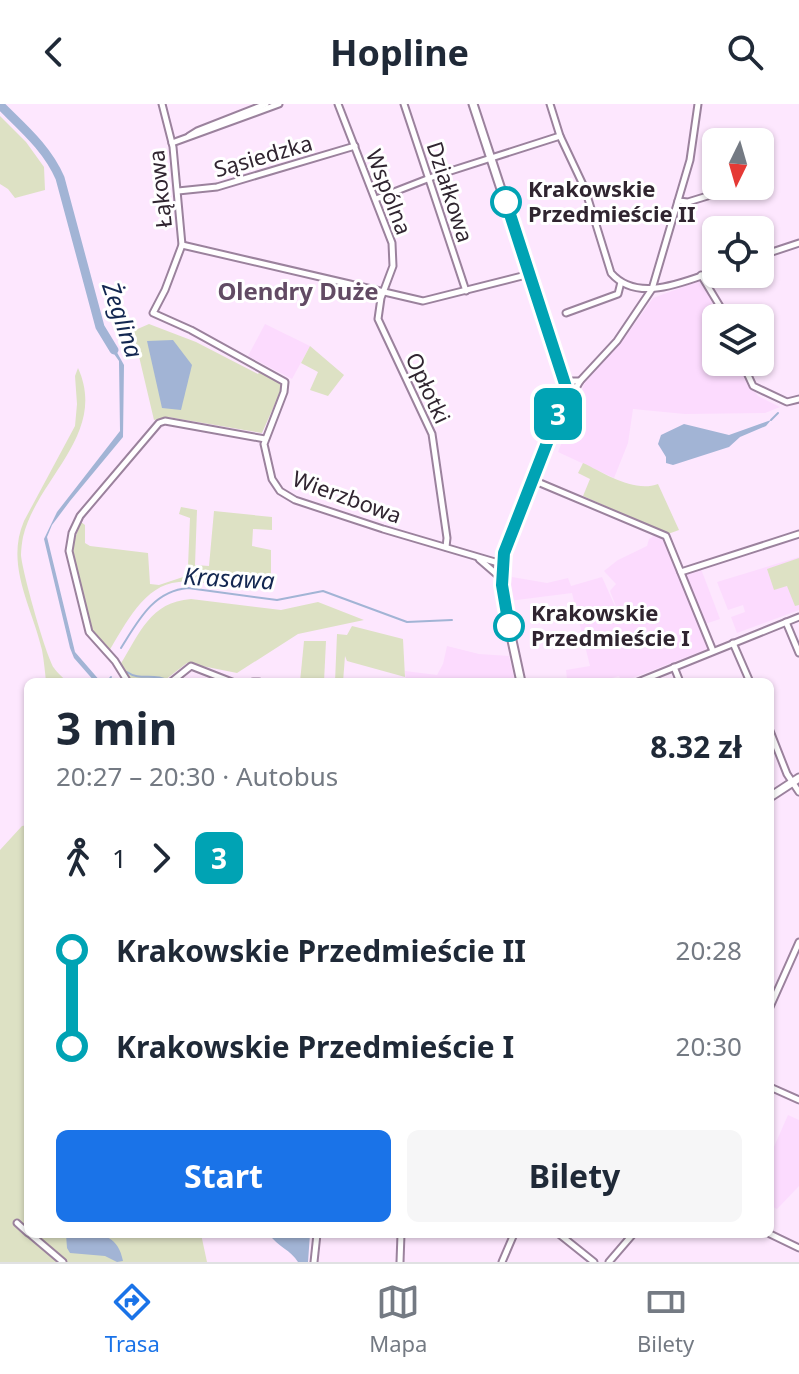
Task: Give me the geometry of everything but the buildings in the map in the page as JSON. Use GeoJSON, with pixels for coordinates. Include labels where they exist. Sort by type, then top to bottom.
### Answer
{"type":"FeatureCollection","features":[{"type":"Feature","properties":{"kind":"street","name":"Łąkowa"},"geometry":{"type":"LineString","coordinates":[[162,104],[172,143],[182,245],[153,313],[283,380],[284,392],[265,439]]}},
{"type":"Feature","properties":{"kind":"street"},"geometry":{"type":"LineString","coordinates":[[189,137],[266,104]]}},
{"type":"Feature","properties":{"kind":"street"},"geometry":{"type":"LineString","coordinates":[[172,143],[276,104]]}},
{"type":"Feature","properties":{"kind":"street","name":"Wspólna"},"geometry":{"type":"LineString","coordinates":[[338,104],[393,248],[392,270],[384,293]]}},
{"type":"Feature","properties":{"kind":"street","name":"Działkowa"},"geometry":{"type":"LineString","coordinates":[[404,104],[466,291]]}},
{"type":"Feature","properties":{"kind":"street"},"geometry":{"type":"LineString","coordinates":[[473,104],[569,395]]}},
{"type":"Feature","properties":{"kind":"street"},"geometry":{"type":"LineString","coordinates":[[550,104],[560,136],[577,169],[611,273],[621,282],[652,289],[701,275],[719,304]]}},
{"type":"Feature","properties":{"kind":"street"},"geometry":{"type":"LineString","coordinates":[[520,678],[501,578],[513,525],[569,395],[617,341],[652,289],[693,146],[698,104]]}},
{"type":"Feature","properties":{"kind":"street"},"geometry":{"type":"LineString","coordinates":[[376,199],[429,178],[560,136]]}},
{"type":"Feature","properties":{"kind":"street","name":"Sąsiedzka"},"geometry":{"type":"LineString","coordinates":[[178,191],[217,187],[355,146]]}},
{"type":"Feature","properties":{"kind":"street"},"geometry":{"type":"LineString","coordinates":[[678,201],[702,198]]}},
{"type":"Feature","properties":{"kind":"street"},"geometry":{"type":"LineString","coordinates":[[774,251],[799,243]]}},
{"type":"Feature","properties":{"kind":"street"},"geometry":{"type":"LineString","coordinates":[[182,245],[423,301],[530,274]]}},
{"type":"Feature","properties":{"kind":"street"},"geometry":{"type":"LineString","coordinates":[[566,313],[618,294],[621,282]]}},
{"type":"Feature","properties":{"kind":"street","name":"Opłotki"},"geometry":{"type":"LineString","coordinates":[[384,293],[379,322],[432,434],[446,547]]}},
{"type":"Feature","properties":{"kind":"street"},"geometry":{"type":"LineString","coordinates":[[748,376],[753,386],[787,402],[799,399]]}},
{"type":"Feature","properties":{"kind":"street"},"geometry":{"type":"LineString","coordinates":[[565,381],[580,381]]}},
{"type":"Feature","properties":{"kind":"street"},"geometry":{"type":"LineString","coordinates":[[129,678],[89,632],[69,551],[72,533],[84,510],[155,427],[165,421],[265,439]]}},
{"type":"Feature","properties":{"kind":"street","name":"Wierzbowa"},"geometry":{"type":"LineString","coordinates":[[265,439],[264,451],[272,479],[287,496],[495,562],[503,559]]}},
{"type":"Feature","properties":{"kind":"street"},"geometry":{"type":"LineString","coordinates":[[540,483],[662,533],[668,539],[713,651]]}},
{"type":"Feature","properties":{"kind":"street"},"geometry":{"type":"LineString","coordinates":[[681,572],[799,534]]}},
{"type":"Feature","properties":{"kind":"street","name":"Wierzbowa"},"geometry":{"type":"LineString","coordinates":[[475,556],[501,578]]}},
{"type":"Feature","properties":{"kind":"street"},"geometry":{"type":"LineString","coordinates":[[648,678],[799,617]]}},
{"type":"Feature","properties":{"kind":"street"},"geometry":{"type":"LineString","coordinates":[[786,622],[799,653]]}},
{"type":"Feature","properties":{"kind":"street"},"geometry":{"type":"LineString","coordinates":[[733,643],[748,678]]}},
{"type":"Feature","properties":{"kind":"street"},"geometry":{"type":"LineString","coordinates":[[176,678],[191,666],[222,678]]}},
{"type":"Feature","properties":{"kind":"street"},"geometry":{"type":"LineString","coordinates":[[674,667],[678,678]]}},
{"type":"Feature","properties":{"kind":"street"},"geometry":{"type":"LineString","coordinates":[[774,739],[799,792]]}},
{"type":"Feature","properties":{"kind":"street"},"geometry":{"type":"LineString","coordinates":[[774,794],[796,780]]}},
{"type":"Feature","properties":{"kind":"street"},"geometry":{"type":"LineString","coordinates":[[774,998],[799,942]]}},
{"type":"Feature","properties":{"kind":"street"},"geometry":{"type":"LineString","coordinates":[[774,1089],[799,1100]]}},
{"type":"Feature","properties":{"kind":"street"},"geometry":{"type":"LineString","coordinates":[[17,1223],[24,1229]]}},
{"type":"Feature","properties":{"kind":"street"},"geometry":{"type":"LineString","coordinates":[[774,1236],[799,1248]]}},
{"type":"Feature","properties":{"kind":"street"},"geometry":{"type":"LineString","coordinates":[[35,1238],[63,1262]]}},
{"type":"Feature","properties":{"kind":"street"},"geometry":{"type":"LineString","coordinates":[[314,1262],[317,1238]]}},
{"type":"Feature","properties":{"kind":"street"},"geometry":{"type":"LineString","coordinates":[[400,1262],[401,1238]]}},
{"type":"Feature","properties":{"kind":"street"},"geometry":{"type":"LineString","coordinates":[[502,1262],[512,1238]]}},
{"type":"Feature","properties":{"kind":"street"},"geometry":{"type":"LineString","coordinates":[[564,1238],[594,1262]]}},
{"type":"Feature","properties":{"kind":"street"},"geometry":{"type":"LineString","coordinates":[[609,1262],[630,1238]]}},
{"type":"Feature","properties":{"kind":"street"},"geometry":{"type":"LineString","coordinates":[[577,1248],[583,1262]]}},
{"type":"Feature","properties":{"kind":"shaded area"},"geometry":{"type":"Polygon","coordinates":[[[699,281],[715,304],[702,304],[702,376],[744,376],[758,396],[780,407],[765,413],[685,414],[633,409],[628,443],[614,478],[558,452],[585,382],[626,336],[653,298],[699,281]]]}},
{"type":"Feature","properties":{"kind":"shaded area"},"geometry":{"type":"Polygon","coordinates":[[[265,324],[310,346],[292,379],[248,356],[265,324]]]}},
{"type":"Feature","properties":{"kind":"shaded area"},"geometry":{"type":"Polygon","coordinates":[[[657,534],[664,540],[708,649],[632,678],[567,678],[566,670],[590,666],[572,593],[509,601],[512,577],[547,583],[568,578],[571,586],[602,577],[623,624],[610,591],[616,584],[604,571],[618,560],[647,546],[649,539],[657,534]]]}},
{"type":"Feature","properties":{"kind":"shaded area"},"geometry":{"type":"Polygon","coordinates":[[[799,557],[799,610],[737,633],[731,617],[745,612],[743,605],[728,610],[717,582],[799,557]]]}},
{"type":"Feature","properties":{"kind":"shaded area"},"geometry":{"type":"Polygon","coordinates":[[[701,569],[720,619],[705,624],[685,574],[701,569]]]}},
{"type":"Feature","properties":{"kind":"shaded area"},"geometry":{"type":"Polygon","coordinates":[[[447,646],[479,654],[509,656],[514,678],[406,678],[405,671],[437,675],[447,646]]]}},
{"type":"Feature","properties":{"kind":"shaded area"},"geometry":{"type":"Polygon","coordinates":[[[788,1115],[799,1120],[799,1186],[777,1209],[774,1207],[774,1147],[788,1115]]]}},
{"type":"Feature","properties":{"kind":"green space"},"geometry":{"type":"Polygon","coordinates":[[[0,116],[26,142],[44,167],[45,190],[15,198],[0,184],[0,116]]]}},
{"type":"Feature","properties":{"kind":"green space"},"geometry":{"type":"Polygon","coordinates":[[[149,324],[196,342],[258,374],[261,370],[282,383],[262,433],[168,417],[154,420],[133,331],[149,324]]]}},
{"type":"Feature","properties":{"kind":"green space"},"geometry":{"type":"Polygon","coordinates":[[[310,346],[344,375],[328,396],[310,390],[318,372],[301,363],[310,346]]]}},
{"type":"Feature","properties":{"kind":"green space"},"geometry":{"type":"Polygon","coordinates":[[[78,368],[85,392],[84,414],[67,455],[31,516],[21,548],[25,578],[46,648],[54,668],[63,678],[46,678],[42,650],[22,586],[17,554],[24,521],[75,426],[75,376],[78,368]]]}},
{"type":"Feature","properties":{"kind":"green space"},"geometry":{"type":"Polygon","coordinates":[[[583,463],[629,484],[658,484],[679,530],[668,534],[583,496],[590,479],[578,473],[583,463]]]}},
{"type":"Feature","properties":{"kind":"green space"},"geometry":{"type":"Polygon","coordinates":[[[181,507],[197,510],[195,565],[209,566],[214,511],[272,517],[272,530],[253,529],[252,546],[271,550],[271,576],[244,574],[241,589],[189,582],[161,587],[133,613],[106,656],[92,632],[73,553],[81,522],[85,525],[85,543],[90,546],[148,553],[150,584],[159,585],[183,577],[188,566],[190,518],[179,514],[181,507]]]}},
{"type":"Feature","properties":{"kind":"green space"},"geometry":{"type":"Polygon","coordinates":[[[799,558],[799,605],[795,606],[787,586],[774,590],[767,569],[799,558]]]}},
{"type":"Feature","properties":{"kind":"green space"},"geometry":{"type":"Polygon","coordinates":[[[191,599],[281,610],[318,602],[364,620],[298,634],[237,673],[187,663],[168,678],[128,678],[120,665],[140,631],[156,613],[177,601],[191,599]]]}},
{"type":"Feature","properties":{"kind":"green space"},"geometry":{"type":"Polygon","coordinates":[[[352,626],[403,639],[405,677],[347,661],[345,656],[343,678],[335,678],[337,634],[347,635],[352,626]]]}},
{"type":"Feature","properties":{"kind":"green space"},"geometry":{"type":"Polygon","coordinates":[[[304,641],[326,641],[324,678],[300,678],[304,641]]]}},
{"type":"Feature","properties":{"kind":"green space"},"geometry":{"type":"Polygon","coordinates":[[[22,826],[24,1238],[202,1238],[207,1262],[0,1262],[0,850],[22,826]]]}},
{"type":"Feature","properties":{"kind":"water"},"geometry":{"type":"Polygon","coordinates":[[[109,338],[124,365],[123,437],[70,501],[47,537],[75,652],[98,678],[92,678],[74,658],[70,648],[44,539],[57,512],[120,431],[119,361],[105,341],[109,338]]]}},
{"type":"Feature","properties":{"kind":"water"},"geometry":{"type":"Polygon","coordinates":[[[173,340],[192,365],[181,410],[162,408],[147,341],[173,340]]]}},
{"type":"Feature","properties":{"kind":"water"},"geometry":{"type":"Polygon","coordinates":[[[771,420],[766,426],[740,437],[729,447],[673,465],[666,463],[658,444],[661,435],[684,424],[729,435],[771,420]]]}},
{"type":"Feature","properties":{"kind":"water"},"geometry":{"type":"Polygon","coordinates":[[[66,1238],[109,1238],[120,1251],[123,1261],[70,1253],[66,1238]]]}},
{"type":"Feature","properties":{"kind":"water"},"geometry":{"type":"Polygon","coordinates":[[[272,1238],[310,1238],[308,1262],[298,1262],[272,1238]]]}},
{"type":"Feature","properties":{"kind":"waterway","name":"Żeglina"},"geometry":{"type":"LineString","coordinates":[[0,105],[26,130],[55,167],[100,327],[114,350]]}},
{"type":"Feature","properties":{"kind":"waterway","name":"Krasawa"},"geometry":{"type":"LineString","coordinates":[[771,420],[778,413]]}},
{"type":"Feature","properties":{"kind":"waterway","name":"Krasawa"},"geometry":{"type":"LineString","coordinates":[[121,648],[140,618],[156,601],[176,590],[188,588],[277,600],[323,591],[407,622],[452,620]]}},
{"type":"Feature","properties":{"kind":"waterway"},"geometry":{"type":"LineString","coordinates":[[127,672],[160,678]]}},
{"type":"Feature","properties":{"kind":"bus line","name":"3"},"geometry":{"type":"LineString","coordinates":[[506,202],[566,387],[504,553],[501,573],[509,626]]}},
{"type":"Feature","properties":{"kind":"place","name":"Krakowskie Przedmieście II"},"geometry":{"type":"Point","coordinates":[506,202]}},
{"type":"Feature","properties":{"kind":"place","name":"Krakowskie Przedmieście I"},"geometry":{"type":"Point","coordinates":[509,626]}},
{"type":"Feature","properties":{"kind":"district","name":"Olendry Duże"},"geometry":{"type":"Point","coordinates":[298,292]}}]}
